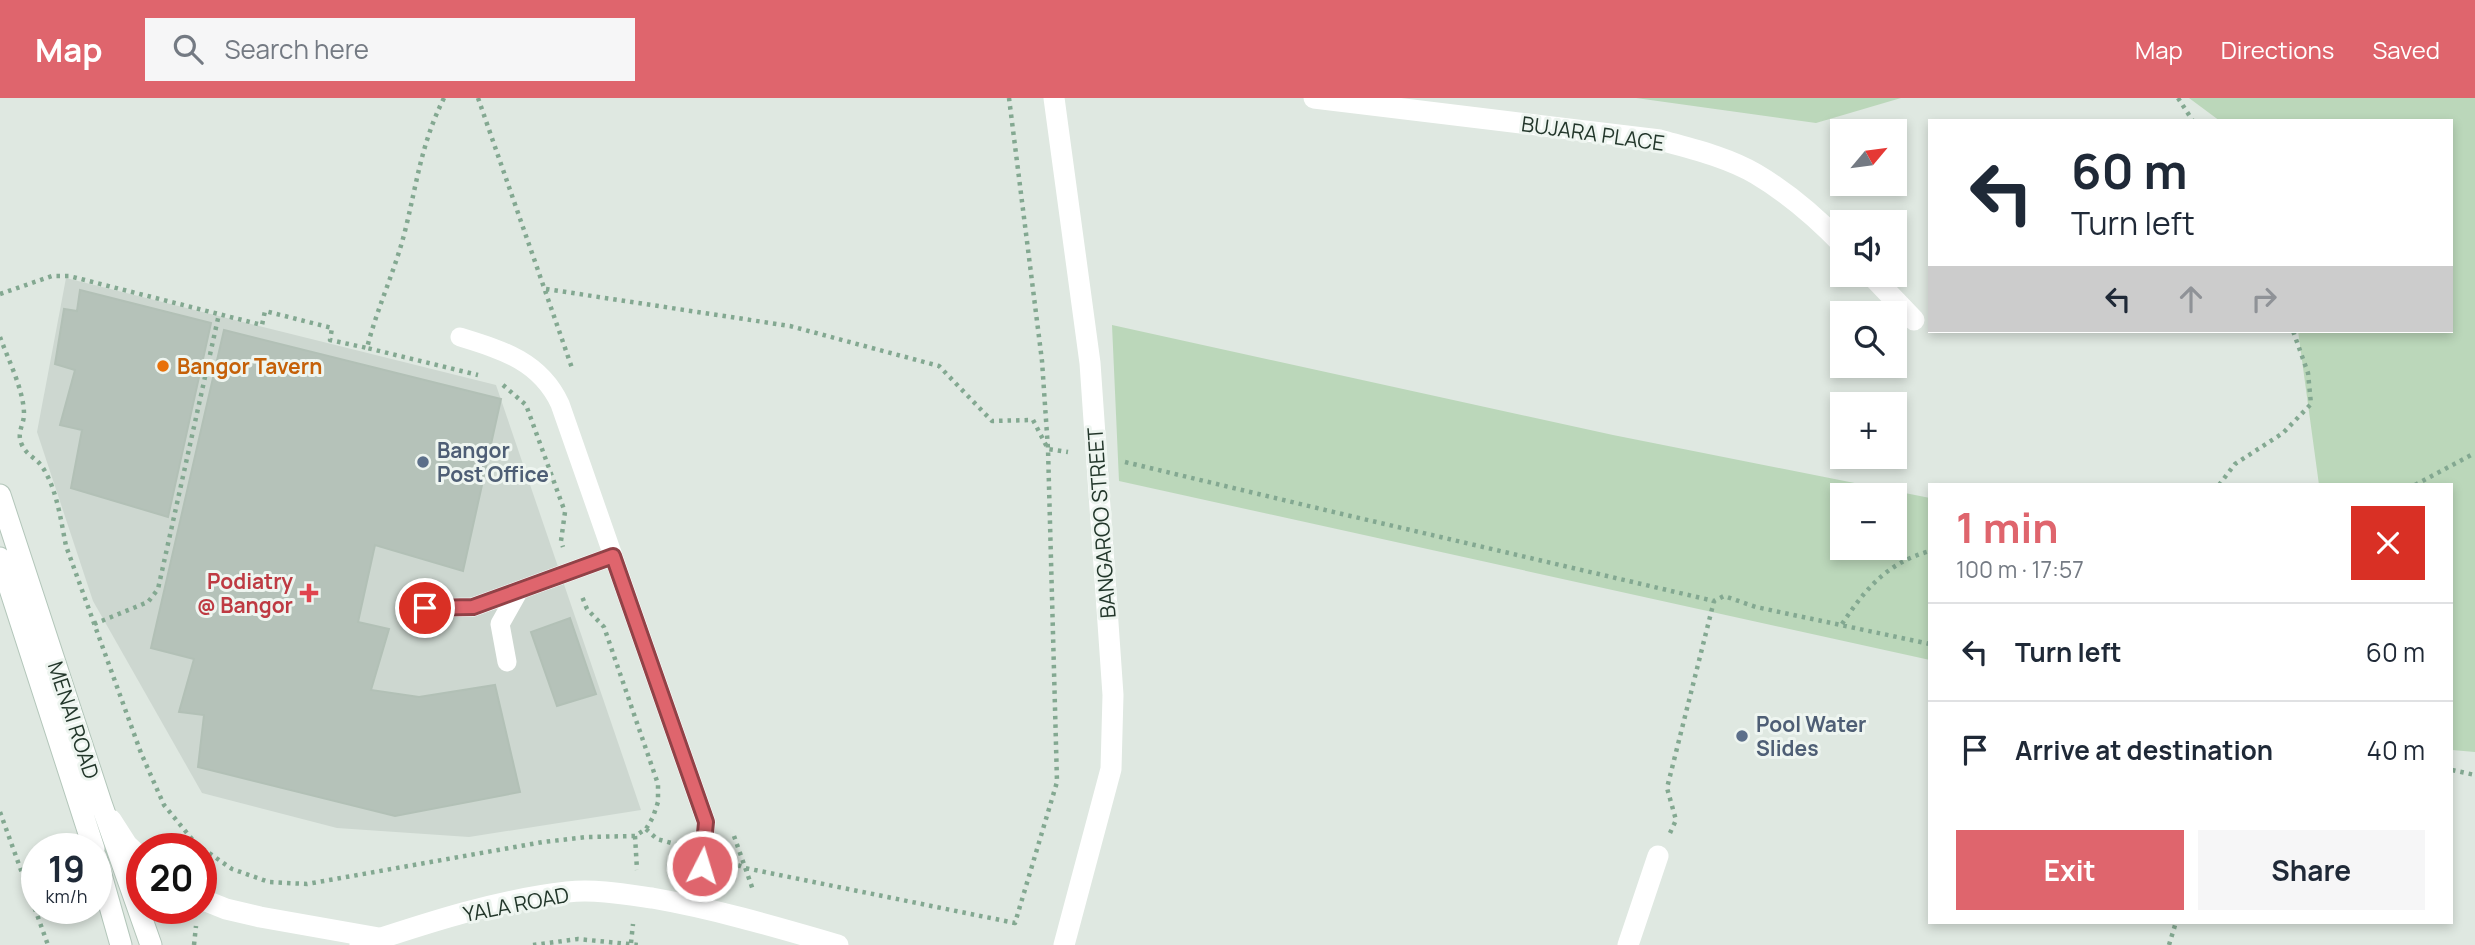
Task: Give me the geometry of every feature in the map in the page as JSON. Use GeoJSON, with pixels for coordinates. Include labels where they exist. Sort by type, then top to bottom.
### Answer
{"type":"FeatureCollection","features":[{"type":"Feature","properties":{"kind":"street","name":"BANGAROO STREET"},"geometry":{"type":"LineString","coordinates":[[1054,98],[1090,363],[1113,695],[1111,769],[1063,945]]}},
{"type":"Feature","properties":{"kind":"street","name":"BUJARA PLACE"},"geometry":{"type":"LineString","coordinates":[[1314,98],[1660,140],[1700,151],[1754,173],[1789,195],[1830,234]]}},
{"type":"Feature","properties":{"kind":"street"},"geometry":{"type":"LineString","coordinates":[[1882,287],[1914,320]]}},
{"type":"Feature","properties":{"kind":"street","name":"MENAI ROAD"},"geometry":{"type":"LineString","coordinates":[[0,495],[101,803],[151,945]]}},
{"type":"Feature","properties":{"kind":"street","name":"MENAI ROAD"},"geometry":{"type":"LineString","coordinates":[[0,558],[89,833]]}},
{"type":"Feature","properties":{"kind":"street"},"geometry":{"type":"LineString","coordinates":[[101,803],[126,843]]}},
{"type":"Feature","properties":{"kind":"street"},"geometry":{"type":"LineString","coordinates":[[1628,945],[1658,856]]}},
{"type":"Feature","properties":{"kind":"street","name":"YALA ROAD"},"geometry":{"type":"LineString","coordinates":[[360,945],[500,904],[568,892],[607,891],[695,906],[838,945]]}},
{"type":"Feature","properties":{"kind":"street"},"geometry":{"type":"LineString","coordinates":[[217,905],[377,942]]}},
{"type":"Feature","properties":{"kind":"street"},"geometry":{"type":"LineString","coordinates":[[112,913],[121,945]]}},
{"type":"Feature","properties":{"kind":"lane"},"geometry":{"type":"LineString","coordinates":[[460,337],[525,363],[552,387],[560,404],[706,822],[695,906]]}},
{"type":"Feature","properties":{"kind":"lane"},"geometry":{"type":"LineString","coordinates":[[425,608],[473,607],[613,556]]}},
{"type":"Feature","properties":{"kind":"lane"},"geometry":{"type":"LineString","coordinates":[[507,662],[500,624],[518,592]]}},
{"type":"Feature","properties":{"kind":"path"},"geometry":{"type":"LineString","coordinates":[[367,348],[405,231],[425,139],[444,98]]}},
{"type":"Feature","properties":{"kind":"path"},"geometry":{"type":"LineString","coordinates":[[646,829],[657,839],[704,851],[745,868],[1015,923],[1057,782],[1048,449],[1042,361],[1009,98]]}},
{"type":"Feature","properties":{"kind":"path"},"geometry":{"type":"LineString","coordinates":[[2178,98],[2192,119]]}},
{"type":"Feature","properties":{"kind":"path"},"geometry":{"type":"LineString","coordinates":[[0,294],[52,276],[69,276],[262,325],[265,311],[332,328],[330,340],[484,377]]}},
{"type":"Feature","properties":{"kind":"path"},"geometry":{"type":"LineString","coordinates":[[546,289],[790,326],[939,366],[992,421],[1033,420],[1048,449]]}},
{"type":"Feature","properties":{"kind":"path"},"geometry":{"type":"LineString","coordinates":[[94,624],[148,602],[158,589],[219,314]]}},
{"type":"Feature","properties":{"kind":"path"},"geometry":{"type":"LineString","coordinates":[[2221,483],[2235,464],[2283,433],[2311,404],[2308,373],[2294,333]]}},
{"type":"Feature","properties":{"kind":"path"},"geometry":{"type":"LineString","coordinates":[[0,337],[22,398],[25,417],[19,427],[20,443],[28,455],[38,460],[46,473],[60,514],[66,546],[141,753],[164,806],[195,844],[226,865],[269,882],[307,884],[543,842],[587,837],[635,836],[646,829],[658,803],[658,784],[604,627],[587,609],[561,541],[565,512],[526,405],[493,381]]}},
{"type":"Feature","properties":{"kind":"path"},"geometry":{"type":"LineString","coordinates":[[1048,449],[1097,455],[1714,600],[1724,596],[1756,607],[1928,644]]}},
{"type":"Feature","properties":{"kind":"path"},"geometry":{"type":"LineString","coordinates":[[2419,483],[2475,453]]}},
{"type":"Feature","properties":{"kind":"path"},"geometry":{"type":"LineString","coordinates":[[1842,624],[1857,600],[1879,578],[1908,557],[1928,552]]}},
{"type":"Feature","properties":{"kind":"path"},"geometry":{"type":"LineString","coordinates":[[1658,856],[1676,820],[1667,788],[1714,600]]}},
{"type":"Feature","properties":{"kind":"path"},"geometry":{"type":"LineString","coordinates":[[2453,770],[2475,775]]}},
{"type":"Feature","properties":{"kind":"path"},"geometry":{"type":"LineString","coordinates":[[0,813],[48,945]]}},
{"type":"Feature","properties":{"kind":"path"},"geometry":{"type":"LineString","coordinates":[[221,872],[226,865]]}},
{"type":"Feature","properties":{"kind":"path"},"geometry":{"type":"LineString","coordinates":[[194,945],[196,924]]}},
{"type":"Feature","properties":{"kind":"path"},"geometry":{"type":"LineString","coordinates":[[2169,945],[2175,924]]}},
{"type":"Feature","properties":{"kind":"path"},"geometry":{"type":"LineString","coordinates":[[533,945],[578,939],[639,945]]}},
{"type":"Feature","properties":{"kind":"shaded area"},"geometry":{"type":"Polygon","coordinates":[[[66,278],[496,385],[641,810],[469,837],[337,828],[202,793],[93,601],[37,432],[66,278]]]}},
{"type":"Feature","properties":{"kind":"green space"},"geometry":{"type":"Polygon","coordinates":[[[1636,98],[1901,98],[1816,123],[1636,98]]]}},
{"type":"Feature","properties":{"kind":"green space"},"geometry":{"type":"Polygon","coordinates":[[[2189,98],[2475,98],[2475,752],[2453,750],[2453,483],[2319,483],[2298,333],[2453,333],[2453,119],[2217,119],[2189,98]]]}},
{"type":"Feature","properties":{"kind":"green space"},"geometry":{"type":"Polygon","coordinates":[[[1112,325],[1613,435],[1855,483],[1830,483],[1830,560],[1907,560],[1907,493],[1928,498],[1928,660],[1119,481],[1112,325]]]}},
{"type":"Feature","properties":{"kind":"building"},"geometry":{"type":"Polygon","coordinates":[[[80,290],[211,323],[168,517],[71,488],[82,430],[60,425],[75,370],[55,364],[64,309],[77,311],[80,290]]]}},
{"type":"Feature","properties":{"kind":"building"},"geometry":{"type":"Polygon","coordinates":[[[224,330],[501,399],[463,571],[375,545],[358,622],[389,629],[371,690],[419,697],[495,685],[520,792],[395,816],[198,767],[204,715],[179,712],[194,659],[151,648],[224,330]]]}},
{"type":"Feature","properties":{"kind":"building"},"geometry":{"type":"Polygon","coordinates":[[[570,618],[596,694],[557,706],[531,632],[570,618]]]}},
{"type":"Feature","properties":{"kind":"place","name":"Bangor Tavern"},"geometry":{"type":"Point","coordinates":[163,366]}},
{"type":"Feature","properties":{"kind":"place","name":"Bangor Post Office"},"geometry":{"type":"Point","coordinates":[423,462]}},
{"type":"Feature","properties":{"kind":"place","name":"Podiatry @ Bangor"},"geometry":{"type":"Point","coordinates":[309,593]}},
{"type":"Feature","properties":{"kind":"place","name":"Pool Water Slides"},"geometry":{"type":"Point","coordinates":[1742,736]}},
{"type":"Feature","properties":{"kind":"route"},"geometry":{"type":"LineString","coordinates":[[425,608],[473,607],[613,556],[706,822],[702,866]]}}]}
